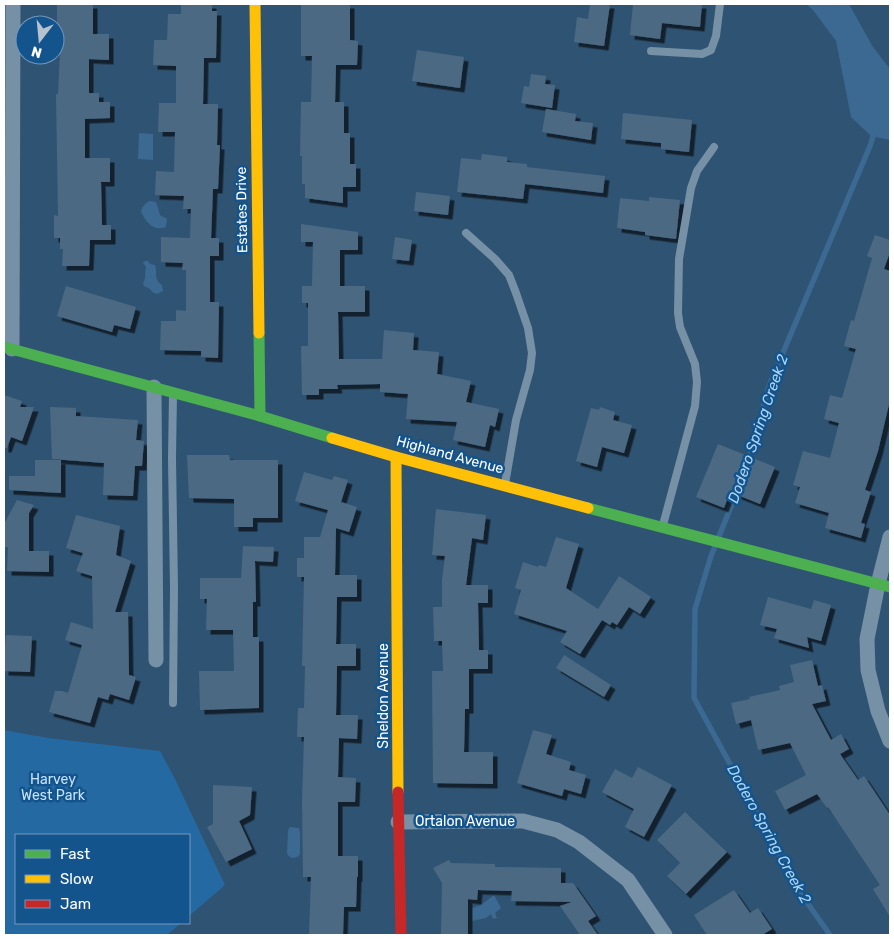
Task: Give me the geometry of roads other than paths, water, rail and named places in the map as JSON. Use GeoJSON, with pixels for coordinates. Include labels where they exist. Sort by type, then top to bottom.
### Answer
{"type":"FeatureCollection","features":[{"type":"Feature","properties":{"kind":"street"},"geometry":{"type":"LineString","coordinates":[[8,348],[13,4]]}},
{"type":"Feature","properties":{"kind":"street","name":"Estates Drive"},"geometry":{"type":"LineString","coordinates":[[254,4],[260,416]]}},
{"type":"Feature","properties":{"kind":"street","name":"Highland Avenue"},"geometry":{"type":"LineString","coordinates":[[8,348],[260,416],[396,457],[884,586]]}},
{"type":"Feature","properties":{"kind":"street"},"geometry":{"type":"LineString","coordinates":[[154,387],[156,660]]}},
{"type":"Feature","properties":{"kind":"street","name":"Sheldon Avenue"},"geometry":{"type":"LineString","coordinates":[[396,457],[398,822],[402,935]]}},
{"type":"Feature","properties":{"kind":"street"},"geometry":{"type":"LineString","coordinates":[[890,537],[884,586],[867,639],[868,670],[878,712],[890,741]]}},
{"type":"Feature","properties":{"kind":"street","name":"Ortalon Avenue"},"geometry":{"type":"LineString","coordinates":[[398,822],[523,821],[557,830],[579,842],[628,880],[665,935]]}},
{"type":"Feature","properties":{"kind":"lane"},"geometry":{"type":"LineString","coordinates":[[651,51],[702,54],[711,50],[716,36],[720,4]]}},
{"type":"Feature","properties":{"kind":"lane"},"geometry":{"type":"LineString","coordinates":[[662,527],[695,406],[697,390],[695,364],[680,327],[678,312],[679,259],[691,188],[697,171],[714,147]]}},
{"type":"Feature","properties":{"kind":"lane"},"geometry":{"type":"LineString","coordinates":[[466,233],[496,259],[509,275],[528,328],[532,353],[530,370],[516,420],[505,485]]}},
{"type":"Feature","properties":{"kind":"lane"},"geometry":{"type":"LineString","coordinates":[[173,392],[173,703]]}},
{"type":"Feature","properties":{"kind":"waterway","name":"Dodero Spring Creek 2"},"geometry":{"type":"LineString","coordinates":[[748,462],[769,386],[870,146],[875,130]]}},
{"type":"Feature","properties":{"kind":"waterway","name":"Dodero Spring Creek 2"},"geometry":{"type":"LineString","coordinates":[[739,487],[711,556],[695,609],[694,698],[801,894],[830,935]]}},
{"type":"Feature","properties":{"kind":"park label","name":"Harvey West Park"},"geometry":{"type":"Point","coordinates":[53,788]}}]}
